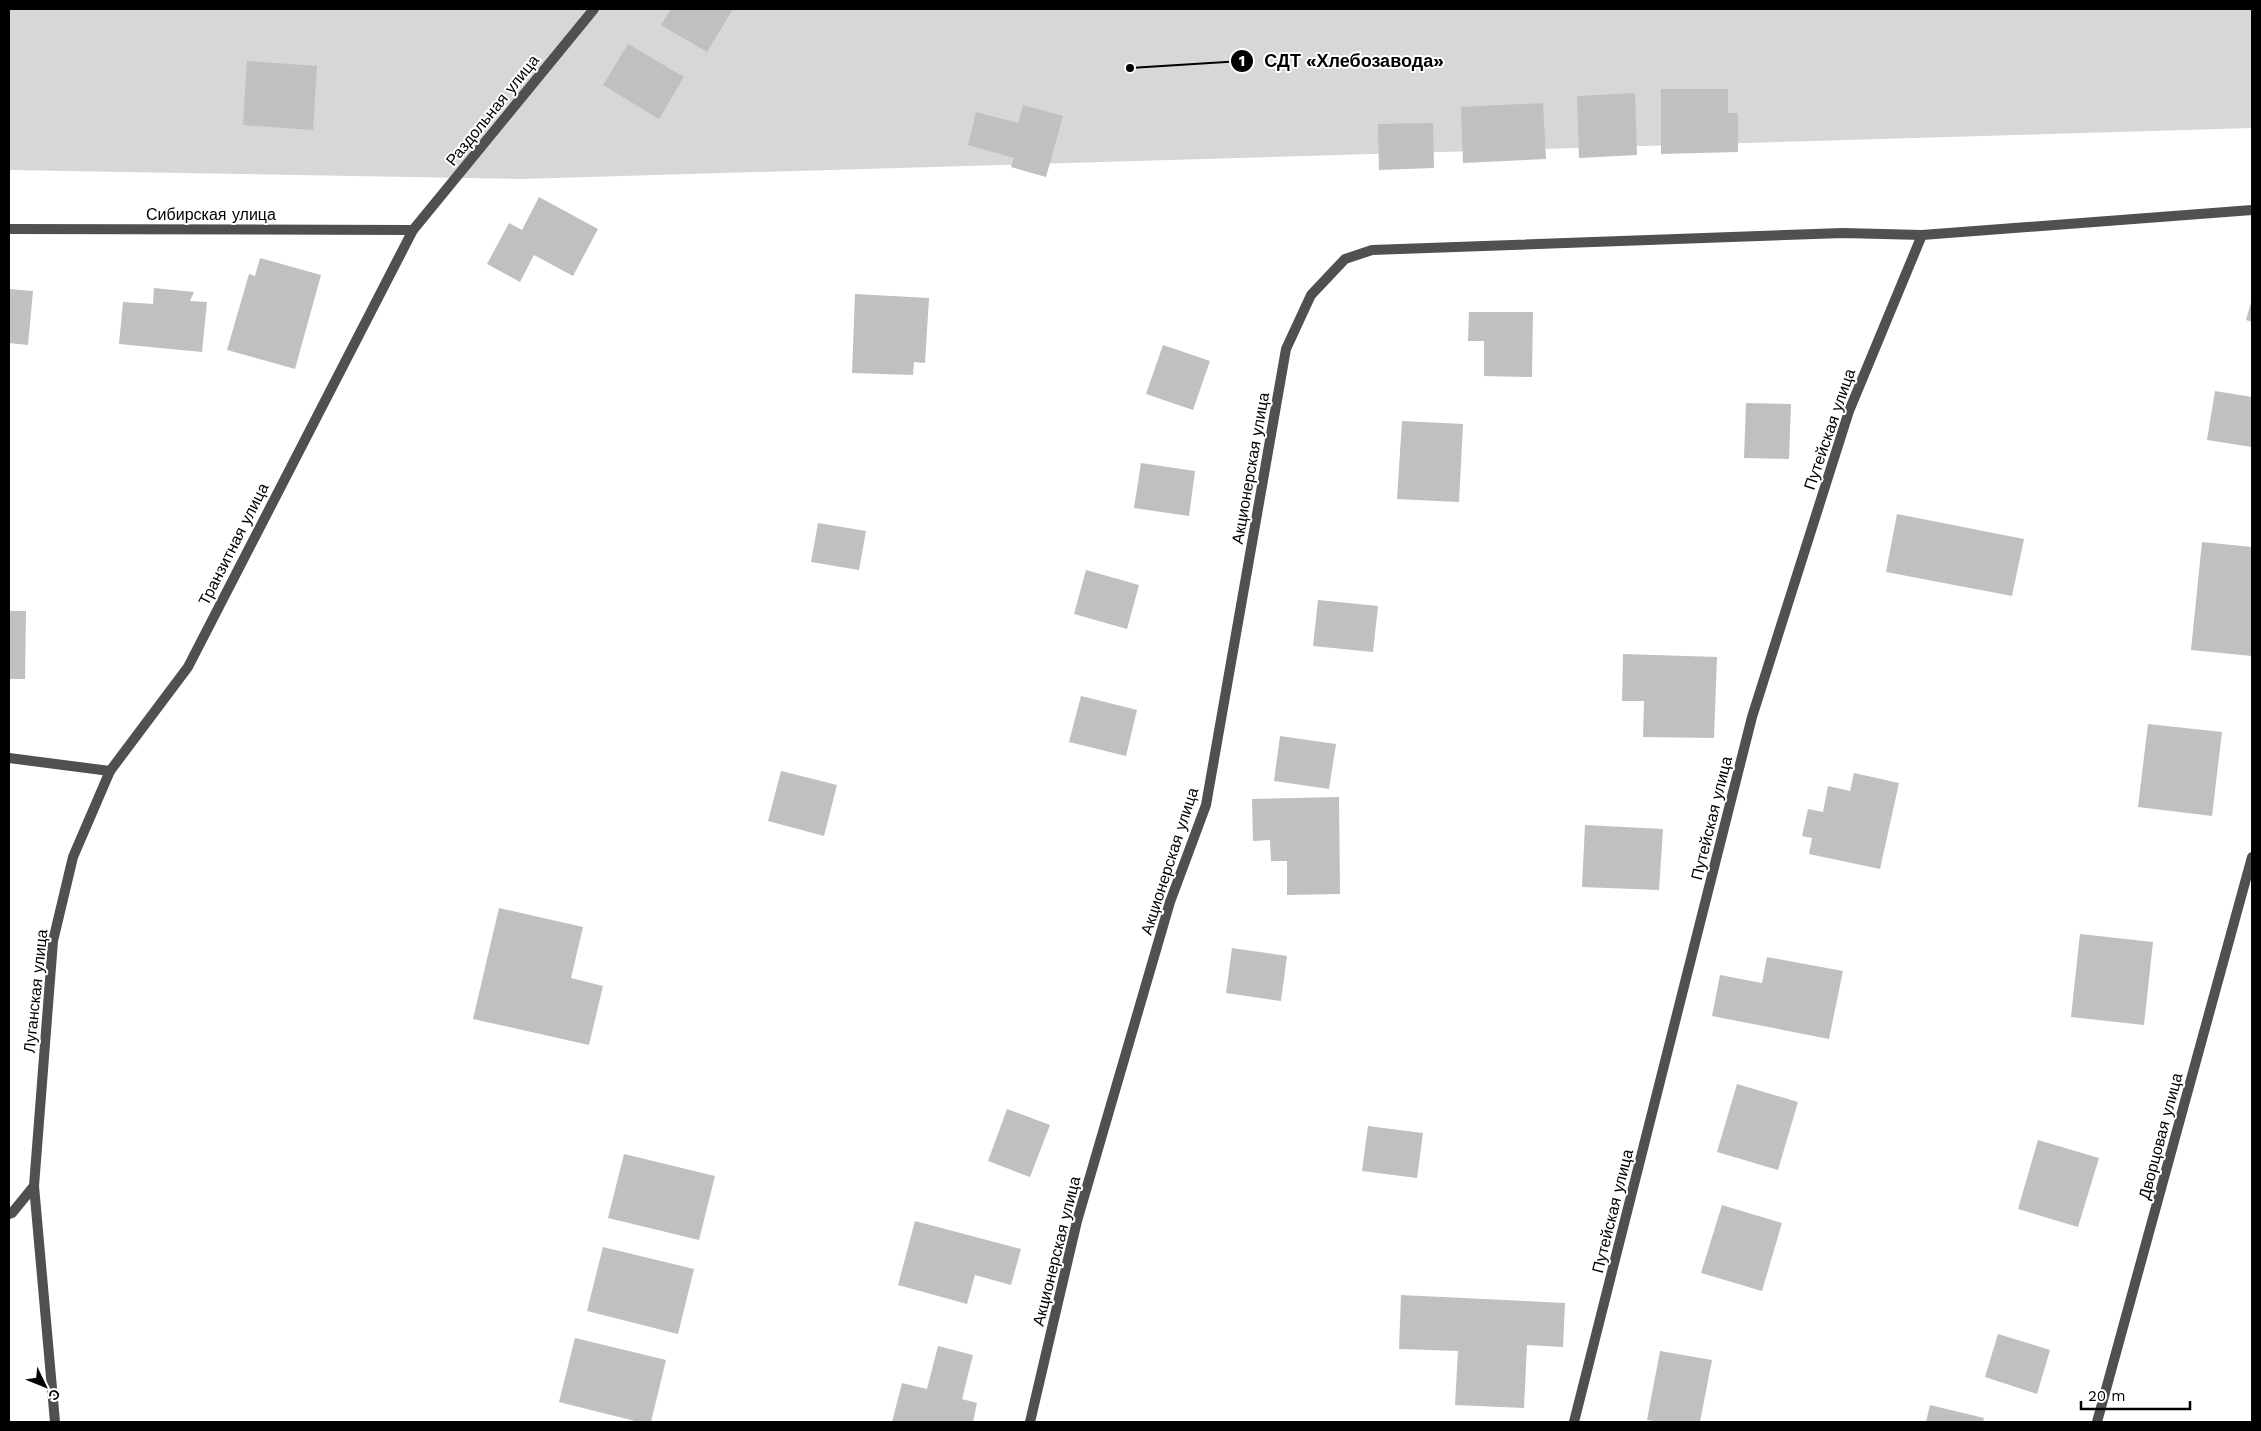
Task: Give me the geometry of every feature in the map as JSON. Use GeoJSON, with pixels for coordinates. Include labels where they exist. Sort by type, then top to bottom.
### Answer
{"type":"FeatureCollection","features":[{"type":"Feature","properties":{"kind":"street","name":"Раздольная улица"},"geometry":{"type":"LineString","coordinates":[[413,230],[594,9]]}},
{"type":"Feature","properties":{"kind":"street"},"geometry":{"type":"LineString","coordinates":[[1922,235],[2252,210]]}},
{"type":"Feature","properties":{"kind":"street","name":"Сибирская улица"},"geometry":{"type":"LineString","coordinates":[[9,229],[413,230]]}},
{"type":"Feature","properties":{"kind":"street","name":"Транзитная улица"},"geometry":{"type":"LineString","coordinates":[[110,771],[188,667],[413,230]]}},
{"type":"Feature","properties":{"kind":"street","name":"Акционерская улица"},"geometry":{"type":"LineString","coordinates":[[1030,1422],[1077,1221],[1170,902],[1206,805],[1286,349],[1311,295],[1345,259],[1372,250],[1843,233],[1922,235]]}},
{"type":"Feature","properties":{"kind":"street","name":"Путейская улица"},"geometry":{"type":"LineString","coordinates":[[1574,1422],[1752,717],[1848,411],[1922,235]]}},
{"type":"Feature","properties":{"kind":"street"},"geometry":{"type":"LineString","coordinates":[[9,758],[110,771]]}},
{"type":"Feature","properties":{"kind":"street","name":"Луганская улица"},"geometry":{"type":"LineString","coordinates":[[55,1422],[34,1186],[53,941],[73,857],[110,771]]}},
{"type":"Feature","properties":{"kind":"street","name":"Дворцовая улица"},"geometry":{"type":"LineString","coordinates":[[2097,1422],[2252,857]]}},
{"type":"Feature","properties":{"kind":"street"},"geometry":{"type":"LineString","coordinates":[[9,1214],[12,1213],[34,1186]]}},
{"type":"Feature","properties":{"kind":"shaded area"},"geometry":{"type":"Polygon","coordinates":[[[9,9],[2252,9],[2252,128],[522,179],[9,170],[9,9]]]}},
{"type":"Feature","properties":{"kind":"building"},"geometry":{"type":"Polygon","coordinates":[[[671,9],[733,9],[707,52],[661,25],[671,9]]]}},
{"type":"Feature","properties":{"kind":"building"},"geometry":{"type":"Polygon","coordinates":[[[628,44],[684,77],[659,119],[603,85],[628,44]]]}},
{"type":"Feature","properties":{"kind":"building"},"geometry":{"type":"Polygon","coordinates":[[[247,61],[317,66],[313,130],[243,125],[247,61]]]}},
{"type":"Feature","properties":{"kind":"building"},"geometry":{"type":"Polygon","coordinates":[[[1661,89],[1728,89],[1728,113],[1738,113],[1738,152],[1661,154],[1661,89]]]}},
{"type":"Feature","properties":{"kind":"building"},"geometry":{"type":"Polygon","coordinates":[[[1635,93],[1637,155],[1579,158],[1577,96],[1635,93]]]}},
{"type":"Feature","properties":{"kind":"building"},"geometry":{"type":"Polygon","coordinates":[[[1543,103],[1546,159],[1463,163],[1461,107],[1543,103]]]}},
{"type":"Feature","properties":{"kind":"building"},"geometry":{"type":"Polygon","coordinates":[[[1023,105],[1063,116],[1046,177],[1011,167],[1014,158],[968,145],[976,112],[1018,123],[1023,105]]]}},
{"type":"Feature","properties":{"kind":"building"},"geometry":{"type":"Polygon","coordinates":[[[1433,123],[1434,168],[1379,170],[1378,124],[1433,123]]]}},
{"type":"Feature","properties":{"kind":"building"},"geometry":{"type":"Polygon","coordinates":[[[539,197],[598,229],[573,276],[534,255],[520,282],[487,264],[509,223],[522,230],[539,197]]]}},
{"type":"Feature","properties":{"kind":"building"},"geometry":{"type":"Polygon","coordinates":[[[260,258],[321,275],[295,369],[227,350],[249,274],[255,276],[260,258]]]}},
{"type":"Feature","properties":{"kind":"building"},"geometry":{"type":"Polygon","coordinates":[[[154,288],[194,292],[190,301],[207,302],[202,352],[119,344],[123,302],[153,304],[154,288]]]}},
{"type":"Feature","properties":{"kind":"building"},"geometry":{"type":"Polygon","coordinates":[[[9,289],[33,291],[28,345],[9,343],[9,289]]]}},
{"type":"Feature","properties":{"kind":"building"},"geometry":{"type":"Polygon","coordinates":[[[855,294],[929,298],[925,363],[914,362],[913,375],[852,373],[855,294]]]}},
{"type":"Feature","properties":{"kind":"building"},"geometry":{"type":"Polygon","coordinates":[[[2252,299],[2252,322],[2246,320],[2252,299]]]}},
{"type":"Feature","properties":{"kind":"building"},"geometry":{"type":"Polygon","coordinates":[[[1469,312],[1533,312],[1532,377],[1484,376],[1484,341],[1468,341],[1469,312]]]}},
{"type":"Feature","properties":{"kind":"building"},"geometry":{"type":"Polygon","coordinates":[[[1163,345],[1210,361],[1193,410],[1146,394],[1163,345]]]}},
{"type":"Feature","properties":{"kind":"building"},"geometry":{"type":"Polygon","coordinates":[[[2215,391],[2252,397],[2252,447],[2207,440],[2215,391]]]}},
{"type":"Feature","properties":{"kind":"building"},"geometry":{"type":"Polygon","coordinates":[[[1746,403],[1791,404],[1789,459],[1744,458],[1746,403]]]}},
{"type":"Feature","properties":{"kind":"building"},"geometry":{"type":"Polygon","coordinates":[[[1402,421],[1463,424],[1459,502],[1397,499],[1402,421]]]}},
{"type":"Feature","properties":{"kind":"building"},"geometry":{"type":"Polygon","coordinates":[[[1141,463],[1195,471],[1189,516],[1134,508],[1141,463]]]}},
{"type":"Feature","properties":{"kind":"building"},"geometry":{"type":"Polygon","coordinates":[[[1897,514],[2024,539],[2012,596],[1886,572],[1897,514]]]}},
{"type":"Feature","properties":{"kind":"building"},"geometry":{"type":"Polygon","coordinates":[[[818,523],[866,531],[859,570],[811,562],[818,523]]]}},
{"type":"Feature","properties":{"kind":"building"},"geometry":{"type":"Polygon","coordinates":[[[2202,542],[2252,547],[2252,656],[2191,650],[2202,542]]]}},
{"type":"Feature","properties":{"kind":"building"},"geometry":{"type":"Polygon","coordinates":[[[1086,570],[1139,585],[1127,629],[1074,614],[1086,570]]]}},
{"type":"Feature","properties":{"kind":"building"},"geometry":{"type":"Polygon","coordinates":[[[1318,600],[1378,606],[1373,652],[1313,646],[1318,600]]]}},
{"type":"Feature","properties":{"kind":"building"},"geometry":{"type":"Polygon","coordinates":[[[9,611],[26,611],[25,679],[9,679],[9,611]]]}},
{"type":"Feature","properties":{"kind":"building"},"geometry":{"type":"Polygon","coordinates":[[[1623,654],[1717,657],[1714,738],[1643,737],[1644,701],[1622,701],[1623,654]]]}},
{"type":"Feature","properties":{"kind":"building"},"geometry":{"type":"Polygon","coordinates":[[[1081,696],[1137,710],[1126,756],[1069,742],[1081,696]]]}},
{"type":"Feature","properties":{"kind":"building"},"geometry":{"type":"Polygon","coordinates":[[[2148,724],[2222,732],[2212,816],[2138,807],[2148,724]]]}},
{"type":"Feature","properties":{"kind":"building"},"geometry":{"type":"Polygon","coordinates":[[[1280,736],[1336,744],[1329,789],[1274,781],[1280,736]]]}},
{"type":"Feature","properties":{"kind":"building"},"geometry":{"type":"Polygon","coordinates":[[[781,771],[837,785],[824,836],[768,821],[781,771]]]}},
{"type":"Feature","properties":{"kind":"building"},"geometry":{"type":"Polygon","coordinates":[[[1854,773],[1899,783],[1880,869],[1809,854],[1812,838],[1802,836],[1808,809],[1823,812],[1828,786],[1850,791],[1854,773]]]}},
{"type":"Feature","properties":{"kind":"building"},"geometry":{"type":"Polygon","coordinates":[[[1339,797],[1340,894],[1287,895],[1287,861],[1271,861],[1270,840],[1253,841],[1252,799],[1339,797]]]}},
{"type":"Feature","properties":{"kind":"building"},"geometry":{"type":"Polygon","coordinates":[[[1585,825],[1663,829],[1659,890],[1582,887],[1585,825]]]}},
{"type":"Feature","properties":{"kind":"building"},"geometry":{"type":"Polygon","coordinates":[[[499,908],[583,927],[571,978],[603,986],[589,1045],[473,1019],[499,908]]]}},
{"type":"Feature","properties":{"kind":"building"},"geometry":{"type":"Polygon","coordinates":[[[2080,934],[2153,942],[2144,1025],[2071,1017],[2080,934]]]}},
{"type":"Feature","properties":{"kind":"building"},"geometry":{"type":"Polygon","coordinates":[[[1232,948],[1287,956],[1281,1001],[1226,993],[1232,948]]]}},
{"type":"Feature","properties":{"kind":"building"},"geometry":{"type":"Polygon","coordinates":[[[1767,957],[1843,971],[1829,1039],[1712,1016],[1720,975],[1762,983],[1767,957]]]}},
{"type":"Feature","properties":{"kind":"building"},"geometry":{"type":"Polygon","coordinates":[[[1737,1084],[1798,1102],[1778,1170],[1717,1152],[1737,1084]]]}},
{"type":"Feature","properties":{"kind":"building"},"geometry":{"type":"Polygon","coordinates":[[[1007,1109],[1050,1125],[1030,1177],[988,1161],[1007,1109]]]}},
{"type":"Feature","properties":{"kind":"building"},"geometry":{"type":"Polygon","coordinates":[[[1368,1126],[1423,1133],[1417,1178],[1362,1171],[1368,1126]]]}},
{"type":"Feature","properties":{"kind":"building"},"geometry":{"type":"Polygon","coordinates":[[[2038,1140],[2099,1158],[2078,1227],[2018,1209],[2038,1140]]]}},
{"type":"Feature","properties":{"kind":"building"},"geometry":{"type":"Polygon","coordinates":[[[624,1154],[715,1176],[699,1240],[608,1218],[624,1154]]]}},
{"type":"Feature","properties":{"kind":"building"},"geometry":{"type":"Polygon","coordinates":[[[1722,1205],[1782,1223],[1762,1291],[1701,1273],[1722,1205]]]}},
{"type":"Feature","properties":{"kind":"building"},"geometry":{"type":"Polygon","coordinates":[[[915,1221],[1021,1249],[1011,1285],[975,1275],[967,1304],[898,1285],[915,1221]]]}},
{"type":"Feature","properties":{"kind":"building"},"geometry":{"type":"Polygon","coordinates":[[[603,1247],[694,1269],[678,1334],[587,1311],[603,1247]]]}},
{"type":"Feature","properties":{"kind":"building"},"geometry":{"type":"Polygon","coordinates":[[[1401,1295],[1565,1303],[1563,1347],[1527,1345],[1524,1408],[1455,1405],[1458,1351],[1399,1349],[1401,1295]]]}},
{"type":"Feature","properties":{"kind":"building"},"geometry":{"type":"Polygon","coordinates":[[[1998,1334],[2050,1350],[2037,1394],[1985,1377],[1998,1334]]]}},
{"type":"Feature","properties":{"kind":"building"},"geometry":{"type":"Polygon","coordinates":[[[575,1338],[666,1360],[651,1422],[639,1422],[559,1402],[575,1338]]]}},
{"type":"Feature","properties":{"kind":"building"},"geometry":{"type":"Polygon","coordinates":[[[938,1346],[973,1355],[962,1399],[977,1403],[973,1422],[892,1422],[902,1383],[927,1389],[938,1346]]]}},
{"type":"Feature","properties":{"kind":"building"},"geometry":{"type":"Polygon","coordinates":[[[1660,1351],[1712,1360],[1700,1422],[1647,1420],[1660,1351]]]}},
{"type":"Feature","properties":{"kind":"building"},"geometry":{"type":"Polygon","coordinates":[[[1930,1405],[1984,1418],[1983,1422],[1926,1422],[1930,1405]]]}},
{"type":"Feature","properties":{"kind":"place","name":"СДТ «Хлебозавода»"},"geometry":{"type":"Point","coordinates":[1130,68]}}]}
